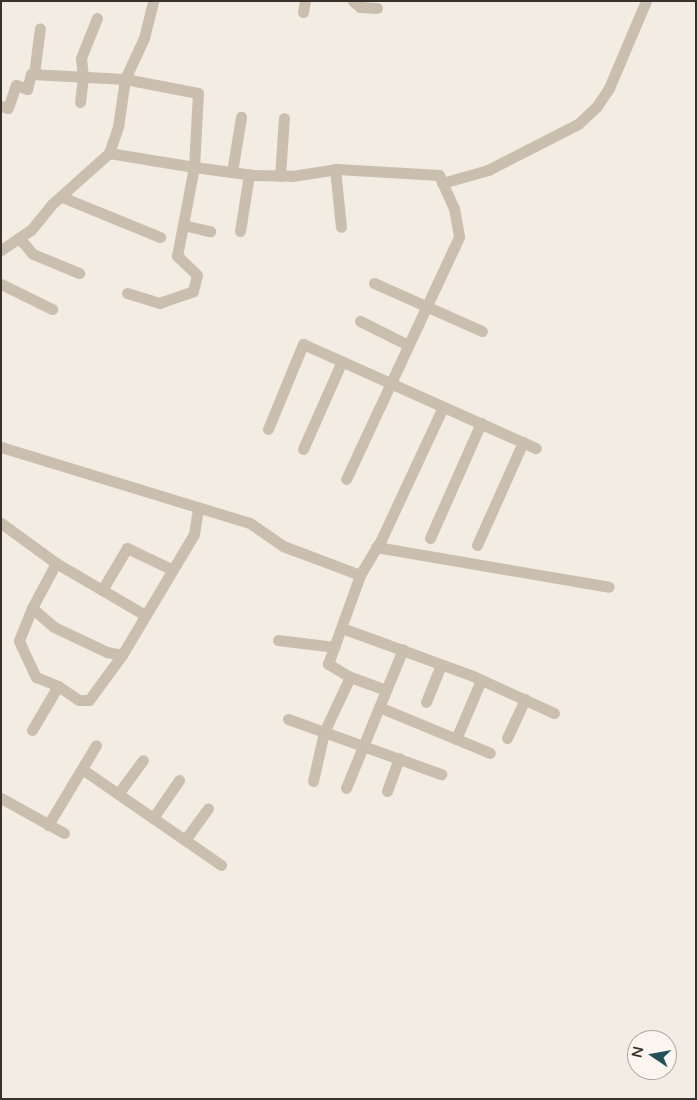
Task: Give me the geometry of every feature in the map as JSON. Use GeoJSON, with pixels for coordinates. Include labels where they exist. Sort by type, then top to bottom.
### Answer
{"type":"FeatureCollection","features":[{"type":"Feature","properties":{"kind":"street"},"geometry":{"type":"LineString","coordinates":[[1,250],[19,238],[108,153],[118,127],[125,79],[144,38],[153,1]]}},
{"type":"Feature","properties":{"kind":"street"},"geometry":{"type":"LineString","coordinates":[[353,1],[360,7],[377,8]]}},
{"type":"Feature","properties":{"kind":"street"},"geometry":{"type":"LineString","coordinates":[[442,183],[488,170],[578,124],[597,106],[609,88],[646,1]]}},
{"type":"Feature","properties":{"kind":"street"},"geometry":{"type":"LineString","coordinates":[[80,102],[84,77],[81,58],[97,18]]}},
{"type":"Feature","properties":{"kind":"street"},"geometry":{"type":"LineString","coordinates":[[34,74],[40,28]]}},
{"type":"Feature","properties":{"kind":"street"},"geometry":{"type":"LineString","coordinates":[[1,106],[8,108],[16,85],[27,89],[31,74],[125,79],[198,92],[194,167],[177,256],[196,275],[194,291],[159,303],[127,294]]}},
{"type":"Feature","properties":{"kind":"street"},"geometry":{"type":"LineString","coordinates":[[232,172],[241,117]]}},
{"type":"Feature","properties":{"kind":"street"},"geometry":{"type":"LineString","coordinates":[[280,176],[284,118]]}},
{"type":"Feature","properties":{"kind":"street"},"geometry":{"type":"LineString","coordinates":[[108,153],[249,175],[280,176],[335,169],[439,175],[454,208],[459,237],[389,383],[346,479]]}},
{"type":"Feature","properties":{"kind":"street"},"geometry":{"type":"LineString","coordinates":[[335,169],[342,227]]}},
{"type":"Feature","properties":{"kind":"street"},"geometry":{"type":"LineString","coordinates":[[240,230],[249,175]]}},
{"type":"Feature","properties":{"kind":"street"},"geometry":{"type":"LineString","coordinates":[[62,197],[160,237]]}},
{"type":"Feature","properties":{"kind":"street"},"geometry":{"type":"LineString","coordinates":[[183,226],[210,230]]}},
{"type":"Feature","properties":{"kind":"street"},"geometry":{"type":"LineString","coordinates":[[19,238],[33,254],[79,273]]}},
{"type":"Feature","properties":{"kind":"street"},"geometry":{"type":"LineString","coordinates":[[374,283],[482,331]]}},
{"type":"Feature","properties":{"kind":"street"},"geometry":{"type":"LineString","coordinates":[[1,284],[52,309]]}},
{"type":"Feature","properties":{"kind":"street"},"geometry":{"type":"LineString","coordinates":[[360,321],[408,345]]}},
{"type":"Feature","properties":{"kind":"street"},"geometry":{"type":"LineString","coordinates":[[268,429],[303,344],[536,448]]}},
{"type":"Feature","properties":{"kind":"street"},"geometry":{"type":"LineString","coordinates":[[303,449],[342,361]]}},
{"type":"Feature","properties":{"kind":"street"},"geometry":{"type":"LineString","coordinates":[[386,690],[350,677],[328,664],[336,647],[360,575],[376,547],[443,407]]}},
{"type":"Feature","properties":{"kind":"street"},"geometry":{"type":"LineString","coordinates":[[430,538],[481,423]]}},
{"type":"Feature","properties":{"kind":"street"},"geometry":{"type":"LineString","coordinates":[[477,545],[523,442]]}},
{"type":"Feature","properties":{"kind":"street"},"geometry":{"type":"LineString","coordinates":[[1,447],[198,508],[250,522],[283,546],[360,575]]}},
{"type":"Feature","properties":{"kind":"street"},"geometry":{"type":"LineString","coordinates":[[56,563],[32,608],[19,642],[36,677],[58,686],[79,700],[89,700],[122,655],[171,569],[194,534],[198,508]]}},
{"type":"Feature","properties":{"kind":"street"},"geometry":{"type":"LineString","coordinates":[[1,523],[56,563],[145,615]]}},
{"type":"Feature","properties":{"kind":"street"},"geometry":{"type":"LineString","coordinates":[[376,547],[609,587]]}},
{"type":"Feature","properties":{"kind":"street"},"geometry":{"type":"LineString","coordinates":[[102,590],[127,548],[171,569]]}},
{"type":"Feature","properties":{"kind":"street"},"geometry":{"type":"LineString","coordinates":[[32,608],[54,627],[107,652],[122,655]]}},
{"type":"Feature","properties":{"kind":"street"},"geometry":{"type":"LineString","coordinates":[[342,628],[403,649],[481,680],[554,713]]}},
{"type":"Feature","properties":{"kind":"street"},"geometry":{"type":"LineString","coordinates":[[278,640],[336,647]]}},
{"type":"Feature","properties":{"kind":"street"},"geometry":{"type":"LineString","coordinates":[[346,788],[403,649]]}},
{"type":"Feature","properties":{"kind":"street"},"geometry":{"type":"LineString","coordinates":[[426,702],[440,665]]}},
{"type":"Feature","properties":{"kind":"street"},"geometry":{"type":"LineString","coordinates":[[313,781],[324,732],[350,677]]}},
{"type":"Feature","properties":{"kind":"street"},"geometry":{"type":"LineString","coordinates":[[456,739],[481,680]]}},
{"type":"Feature","properties":{"kind":"street"},"geometry":{"type":"LineString","coordinates":[[32,730],[58,686]]}},
{"type":"Feature","properties":{"kind":"street"},"geometry":{"type":"LineString","coordinates":[[507,738],[525,700]]}},
{"type":"Feature","properties":{"kind":"street"},"geometry":{"type":"LineString","coordinates":[[379,707],[490,753]]}},
{"type":"Feature","properties":{"kind":"street"},"geometry":{"type":"LineString","coordinates":[[288,719],[441,774]]}},
{"type":"Feature","properties":{"kind":"street"},"geometry":{"type":"LineString","coordinates":[[48,825],[96,745]]}},
{"type":"Feature","properties":{"kind":"street"},"geometry":{"type":"LineString","coordinates":[[386,792],[399,758]]}},
{"type":"Feature","properties":{"kind":"street"},"geometry":{"type":"LineString","coordinates":[[118,794],[143,760]]}},
{"type":"Feature","properties":{"kind":"street"},"geometry":{"type":"LineString","coordinates":[[82,769],[221,865]]}},
{"type":"Feature","properties":{"kind":"street"},"geometry":{"type":"LineString","coordinates":[[154,818],[179,780]]}},
{"type":"Feature","properties":{"kind":"street"},"geometry":{"type":"LineString","coordinates":[[1,798],[64,833]]}},
{"type":"Feature","properties":{"kind":"street"},"geometry":{"type":"LineString","coordinates":[[185,840],[208,808]]}}]}
